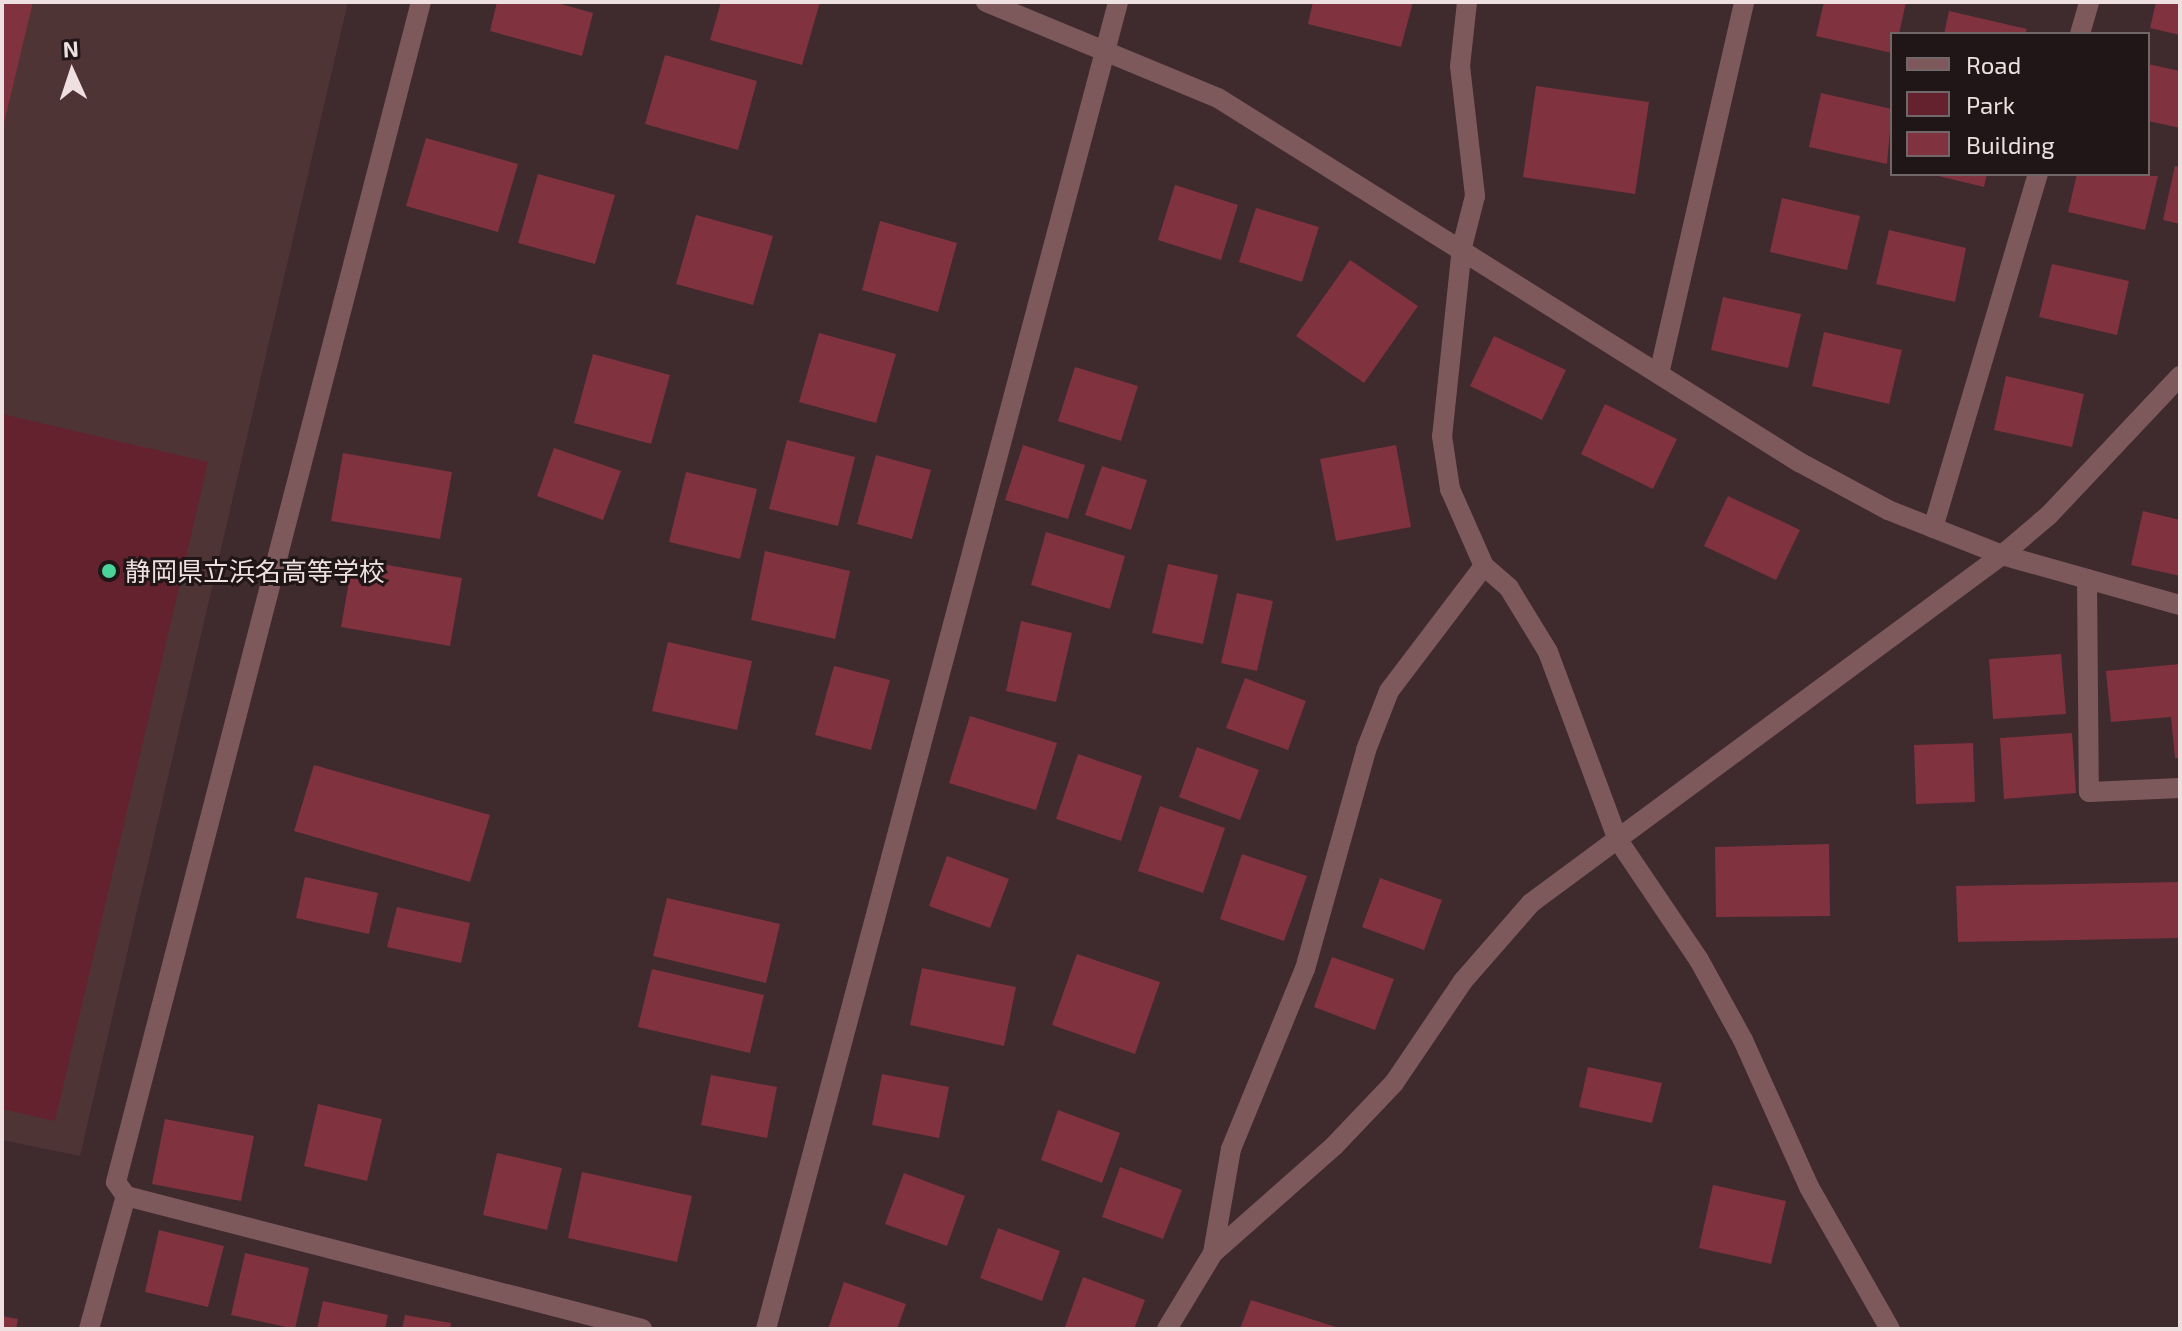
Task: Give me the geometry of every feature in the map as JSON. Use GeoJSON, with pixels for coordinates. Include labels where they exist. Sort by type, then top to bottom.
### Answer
{"type":"FeatureCollection","features":[{"type":"Feature","properties":{"kind":"street"},"geometry":{"type":"LineString","coordinates":[[421,2],[116,1182],[126,1196],[642,1329]]}},
{"type":"Feature","properties":{"kind":"street"},"geometry":{"type":"LineString","coordinates":[[986,2],[1106,49],[1218,98],[1462,247],[1799,462],[1933,528],[2002,555],[2180,605]]}},
{"type":"Feature","properties":{"kind":"street"},"geometry":{"type":"LineString","coordinates":[[766,1329],[1118,2]]}},
{"type":"Feature","properties":{"kind":"street"},"geometry":{"type":"LineString","coordinates":[[1467,2],[1460,66],[1475,196],[1462,247],[1442,436],[1450,489],[1484,566],[1509,588],[1548,652],[1618,840],[1699,960],[1743,1040],[1809,1187],[1890,1329]]}},
{"type":"Feature","properties":{"kind":"street"},"geometry":{"type":"LineString","coordinates":[[1659,374],[1744,2]]}},
{"type":"Feature","properties":{"kind":"street"},"geometry":{"type":"LineString","coordinates":[[2081,32],[2089,2]]}},
{"type":"Feature","properties":{"kind":"street"},"geometry":{"type":"LineString","coordinates":[[1933,528],[2037,176]]}},
{"type":"Feature","properties":{"kind":"street"},"geometry":{"type":"LineString","coordinates":[[1167,1329],[1213,1253],[1334,1146],[1394,1083],[1463,981],[1531,903],[2002,555],[2049,515],[2180,376]]}},
{"type":"Feature","properties":{"kind":"street"},"geometry":{"type":"LineString","coordinates":[[1213,1253],[1231,1149],[1305,969],[1366,750],[1389,691],[1484,566]]}},
{"type":"Feature","properties":{"kind":"street"},"geometry":{"type":"LineString","coordinates":[[2087,579],[2089,792],[2180,788]]}},
{"type":"Feature","properties":{"kind":"street"},"geometry":{"type":"LineString","coordinates":[[89,1329],[126,1196]]}},
{"type":"Feature","properties":{"kind":"shaded area","name":"静岡県立浜名高等学校"},"geometry":{"type":"Polygon","coordinates":[[[2,2],[348,2],[80,1156],[2,1140],[2,2]]]}},
{"type":"Feature","properties":{"kind":"green space"},"geometry":{"type":"Polygon","coordinates":[[[2,414],[208,462],[55,1121],[2,1109],[2,414]]]}},
{"type":"Feature","properties":{"kind":"building"},"geometry":{"type":"Polygon","coordinates":[[[2,2],[33,2],[3,127],[2,127],[2,2]]]}},
{"type":"Feature","properties":{"kind":"building"},"geometry":{"type":"Polygon","coordinates":[[[497,2],[554,2],[593,13],[582,56],[490,31],[497,2]]]}},
{"type":"Feature","properties":{"kind":"building"},"geometry":{"type":"Polygon","coordinates":[[[721,2],[820,2],[802,65],[710,40],[721,2]]]}},
{"type":"Feature","properties":{"kind":"building"},"geometry":{"type":"Polygon","coordinates":[[[1313,2],[1413,2],[1401,47],[1308,24],[1313,2]]]}},
{"type":"Feature","properties":{"kind":"building"},"geometry":{"type":"Polygon","coordinates":[[[1824,2],[1906,2],[1899,32],[1890,32],[1890,53],[1816,36],[1824,2]]]}},
{"type":"Feature","properties":{"kind":"building"},"geometry":{"type":"Polygon","coordinates":[[[2156,2],[2180,2],[2180,35],[2150,28],[2156,2]]]}},
{"type":"Feature","properties":{"kind":"building"},"geometry":{"type":"Polygon","coordinates":[[[1949,11],[2027,29],[2026,32],[1944,32],[1949,11]]]}},
{"type":"Feature","properties":{"kind":"building"},"geometry":{"type":"Polygon","coordinates":[[[665,55],[757,81],[738,150],[645,124],[665,55]]]}},
{"type":"Feature","properties":{"kind":"building"},"geometry":{"type":"Polygon","coordinates":[[[2150,64],[2180,71],[2180,128],[2150,121],[2150,64]]]}},
{"type":"Feature","properties":{"kind":"building"},"geometry":{"type":"Polygon","coordinates":[[[1536,86],[1649,102],[1635,194],[1523,177],[1536,86]]]}},
{"type":"Feature","properties":{"kind":"building"},"geometry":{"type":"Polygon","coordinates":[[[1821,93],[1890,109],[1887,164],[1809,147],[1821,93]]]}},
{"type":"Feature","properties":{"kind":"building"},"geometry":{"type":"Polygon","coordinates":[[[426,138],[518,164],[498,232],[406,206],[426,138]]]}},
{"type":"Feature","properties":{"kind":"building"},"geometry":{"type":"Polygon","coordinates":[[[2175,166],[2180,167],[2180,224],[2163,220],[2175,166]]]}},
{"type":"Feature","properties":{"kind":"building"},"geometry":{"type":"Polygon","coordinates":[[[538,174],[615,195],[595,264],[518,243],[538,174]]]}},
{"type":"Feature","properties":{"kind":"building"},"geometry":{"type":"Polygon","coordinates":[[[1938,176],[1987,176],[1984,187],[1938,176]]]}},
{"type":"Feature","properties":{"kind":"building"},"geometry":{"type":"Polygon","coordinates":[[[2077,176],[2158,176],[2145,230],[2068,212],[2077,176]]]}},
{"type":"Feature","properties":{"kind":"building"},"geometry":{"type":"Polygon","coordinates":[[[1175,185],[1238,205],[1221,260],[1158,240],[1175,185]]]}},
{"type":"Feature","properties":{"kind":"building"},"geometry":{"type":"Polygon","coordinates":[[[1782,198],[1860,216],[1847,270],[1770,252],[1782,198]]]}},
{"type":"Feature","properties":{"kind":"building"},"geometry":{"type":"Polygon","coordinates":[[[1256,208],[1319,227],[1302,282],[1239,262],[1256,208]]]}},
{"type":"Feature","properties":{"kind":"building"},"geometry":{"type":"Polygon","coordinates":[[[696,215],[773,236],[753,305],[676,284],[696,215]]]}},
{"type":"Feature","properties":{"kind":"building"},"geometry":{"type":"Polygon","coordinates":[[[880,221],[957,243],[938,312],[862,290],[880,221]]]}},
{"type":"Feature","properties":{"kind":"building"},"geometry":{"type":"Polygon","coordinates":[[[1889,230],[1966,248],[1955,302],[1876,284],[1889,230]]]}},
{"type":"Feature","properties":{"kind":"building"},"geometry":{"type":"Polygon","coordinates":[[[1350,260],[1418,306],[1364,383],[1296,336],[1350,260]]]}},
{"type":"Feature","properties":{"kind":"building"},"geometry":{"type":"Polygon","coordinates":[[[2052,264],[2129,281],[2117,335],[2039,317],[2052,264]]]}},
{"type":"Feature","properties":{"kind":"building"},"geometry":{"type":"Polygon","coordinates":[[[1723,297],[1801,314],[1788,368],[1711,350],[1723,297]]]}},
{"type":"Feature","properties":{"kind":"building"},"geometry":{"type":"Polygon","coordinates":[[[1824,332],[1902,350],[1889,404],[1812,386],[1824,332]]]}},
{"type":"Feature","properties":{"kind":"building"},"geometry":{"type":"Polygon","coordinates":[[[819,333],[896,354],[876,423],[799,402],[819,333]]]}},
{"type":"Feature","properties":{"kind":"building"},"geometry":{"type":"Polygon","coordinates":[[[1494,336],[1566,370],[1542,420],[1470,386],[1494,336]]]}},
{"type":"Feature","properties":{"kind":"building"},"geometry":{"type":"Polygon","coordinates":[[[593,354],[670,375],[651,444],[574,423],[593,354]]]}},
{"type":"Feature","properties":{"kind":"building"},"geometry":{"type":"Polygon","coordinates":[[[1075,367],[1138,386],[1121,441],[1058,421],[1075,367]]]}},
{"type":"Feature","properties":{"kind":"building"},"geometry":{"type":"Polygon","coordinates":[[[2006,376],[2084,394],[2072,447],[1994,430],[2006,376]]]}},
{"type":"Feature","properties":{"kind":"building"},"geometry":{"type":"Polygon","coordinates":[[[1605,404],[1677,439],[1653,489],[1581,454],[1605,404]]]}},
{"type":"Feature","properties":{"kind":"building"},"geometry":{"type":"Polygon","coordinates":[[[787,440],[855,457],[838,526],[769,509],[787,440]]]}},
{"type":"Feature","properties":{"kind":"building"},"geometry":{"type":"Polygon","coordinates":[[[1023,445],[1085,465],[1068,519],[1005,500],[1023,445]]]}},
{"type":"Feature","properties":{"kind":"building"},"geometry":{"type":"Polygon","coordinates":[[[1396,445],[1411,527],[1336,541],[1320,459],[1396,445]]]}},
{"type":"Feature","properties":{"kind":"building"},"geometry":{"type":"Polygon","coordinates":[[[554,448],[621,471],[603,520],[537,496],[554,448]]]}},
{"type":"Feature","properties":{"kind":"building"},"geometry":{"type":"Polygon","coordinates":[[[343,453],[452,472],[440,539],[331,521],[343,453]]]}},
{"type":"Feature","properties":{"kind":"building"},"geometry":{"type":"Polygon","coordinates":[[[876,455],[931,470],[912,539],[857,524],[876,455]]]}},
{"type":"Feature","properties":{"kind":"building"},"geometry":{"type":"Polygon","coordinates":[[[1102,466],[1147,480],[1131,530],[1085,515],[1102,466]]]}},
{"type":"Feature","properties":{"kind":"building"},"geometry":{"type":"Polygon","coordinates":[[[686,472],[757,489],[740,559],[669,542],[686,472]]]}},
{"type":"Feature","properties":{"kind":"building"},"geometry":{"type":"Polygon","coordinates":[[[1728,496],[1800,530],[1776,580],[1704,546],[1728,496]]]}},
{"type":"Feature","properties":{"kind":"building"},"geometry":{"type":"Polygon","coordinates":[[[2143,511],[2180,520],[2180,576],[2131,565],[2143,511]]]}},
{"type":"Feature","properties":{"kind":"building"},"geometry":{"type":"Polygon","coordinates":[[[1046,532],[1125,556],[1110,609],[1031,585],[1046,532]]]}},
{"type":"Feature","properties":{"kind":"building"},"geometry":{"type":"Polygon","coordinates":[[[765,551],[850,571],[835,639],[751,620],[765,551]]]}},
{"type":"Feature","properties":{"kind":"building"},"geometry":{"type":"Polygon","coordinates":[[[353,559],[462,578],[450,646],[341,627],[353,559]]]}},
{"type":"Feature","properties":{"kind":"building"},"geometry":{"type":"Polygon","coordinates":[[[1168,564],[1218,575],[1203,644],[1152,633],[1168,564]]]}},
{"type":"Feature","properties":{"kind":"building"},"geometry":{"type":"Polygon","coordinates":[[[1237,593],[1273,601],[1257,671],[1221,663],[1237,593]]]}},
{"type":"Feature","properties":{"kind":"building"},"geometry":{"type":"Polygon","coordinates":[[[1021,621],[1072,633],[1056,702],[1006,691],[1021,621]]]}},
{"type":"Feature","properties":{"kind":"building"},"geometry":{"type":"Polygon","coordinates":[[[668,642],[752,661],[737,730],[652,711],[668,642]]]}},
{"type":"Feature","properties":{"kind":"building"},"geometry":{"type":"Polygon","coordinates":[[[2061,654],[2066,714],[1993,719],[1989,659],[2061,654]]]}},
{"type":"Feature","properties":{"kind":"building"},"geometry":{"type":"Polygon","coordinates":[[[2180,664],[2180,758],[2175,758],[2171,717],[2111,722],[2106,671],[2180,664]]]}},
{"type":"Feature","properties":{"kind":"building"},"geometry":{"type":"Polygon","coordinates":[[[834,666],[890,680],[871,750],[815,735],[834,666]]]}},
{"type":"Feature","properties":{"kind":"building"},"geometry":{"type":"Polygon","coordinates":[[[1245,678],[1306,701],[1288,750],[1226,728],[1245,678]]]}},
{"type":"Feature","properties":{"kind":"building"},"geometry":{"type":"Polygon","coordinates":[[[970,716],[1057,743],[1036,810],[949,783],[970,716]]]}},
{"type":"Feature","properties":{"kind":"building"},"geometry":{"type":"Polygon","coordinates":[[[2072,733],[2076,793],[2004,799],[2000,738],[2072,733]]]}},
{"type":"Feature","properties":{"kind":"building"},"geometry":{"type":"Polygon","coordinates":[[[1973,743],[1975,802],[1916,804],[1914,745],[1973,743]]]}},
{"type":"Feature","properties":{"kind":"building"},"geometry":{"type":"Polygon","coordinates":[[[1197,747],[1259,770],[1240,820],[1179,797],[1197,747]]]}},
{"type":"Feature","properties":{"kind":"building"},"geometry":{"type":"Polygon","coordinates":[[[1078,754],[1142,776],[1121,841],[1056,819],[1078,754]]]}},
{"type":"Feature","properties":{"kind":"building"},"geometry":{"type":"Polygon","coordinates":[[[314,765],[490,815],[470,882],[294,831],[314,765]]]}},
{"type":"Feature","properties":{"kind":"building"},"geometry":{"type":"Polygon","coordinates":[[[1160,806],[1225,828],[1203,893],[1138,871],[1160,806]]]}},
{"type":"Feature","properties":{"kind":"building"},"geometry":{"type":"Polygon","coordinates":[[[1829,844],[1830,916],[1716,917],[1715,847],[1829,844]]]}},
{"type":"Feature","properties":{"kind":"building"},"geometry":{"type":"Polygon","coordinates":[[[1242,854],[1307,876],[1284,941],[1220,919],[1242,854]]]}},
{"type":"Feature","properties":{"kind":"building"},"geometry":{"type":"Polygon","coordinates":[[[947,856],[1009,879],[990,928],[929,906],[947,856]]]}},
{"type":"Feature","properties":{"kind":"building"},"geometry":{"type":"Polygon","coordinates":[[[305,877],[378,893],[369,934],[296,918],[305,877]]]}},
{"type":"Feature","properties":{"kind":"building"},"geometry":{"type":"Polygon","coordinates":[[[1380,878],[1442,900],[1424,950],[1362,927],[1380,878]]]}},
{"type":"Feature","properties":{"kind":"building"},"geometry":{"type":"Polygon","coordinates":[[[2180,882],[2180,938],[1958,942],[1956,886],[2180,882]]]}},
{"type":"Feature","properties":{"kind":"building"},"geometry":{"type":"Polygon","coordinates":[[[667,898],[780,924],[766,983],[653,956],[667,898]]]}},
{"type":"Feature","properties":{"kind":"building"},"geometry":{"type":"Polygon","coordinates":[[[397,907],[470,923],[461,963],[387,947],[397,907]]]}},
{"type":"Feature","properties":{"kind":"building"},"geometry":{"type":"Polygon","coordinates":[[[1077,954],[1160,982],[1135,1054],[1052,1025],[1077,954]]]}},
{"type":"Feature","properties":{"kind":"building"},"geometry":{"type":"Polygon","coordinates":[[[1332,957],[1394,979],[1375,1030],[1314,1007],[1332,957]]]}},
{"type":"Feature","properties":{"kind":"building"},"geometry":{"type":"Polygon","coordinates":[[[922,968],[1016,987],[1004,1046],[910,1025],[922,968]]]}},
{"type":"Feature","properties":{"kind":"building"},"geometry":{"type":"Polygon","coordinates":[[[652,969],[764,995],[750,1053],[638,1027],[652,969]]]}},
{"type":"Feature","properties":{"kind":"building"},"geometry":{"type":"Polygon","coordinates":[[[1588,1067],[1662,1083],[1652,1123],[1579,1107],[1588,1067]]]}},
{"type":"Feature","properties":{"kind":"building"},"geometry":{"type":"Polygon","coordinates":[[[882,1074],[949,1087],[939,1138],[872,1125],[882,1074]]]}},
{"type":"Feature","properties":{"kind":"building"},"geometry":{"type":"Polygon","coordinates":[[[711,1075],[777,1087],[767,1138],[701,1125],[711,1075]]]}},
{"type":"Feature","properties":{"kind":"building"},"geometry":{"type":"Polygon","coordinates":[[[318,1104],[382,1119],[367,1181],[304,1166],[318,1104]]]}},
{"type":"Feature","properties":{"kind":"building"},"geometry":{"type":"Polygon","coordinates":[[[1058,1110],[1120,1133],[1102,1183],[1041,1160],[1058,1110]]]}},
{"type":"Feature","properties":{"kind":"building"},"geometry":{"type":"Polygon","coordinates":[[[165,1119],[254,1136],[241,1201],[152,1184],[165,1119]]]}},
{"type":"Feature","properties":{"kind":"building"},"geometry":{"type":"Polygon","coordinates":[[[497,1153],[562,1168],[547,1230],[483,1215],[497,1153]]]}},
{"type":"Feature","properties":{"kind":"building"},"geometry":{"type":"Polygon","coordinates":[[[1120,1167],[1182,1190],[1163,1239],[1102,1217],[1120,1167]]]}},
{"type":"Feature","properties":{"kind":"building"},"geometry":{"type":"Polygon","coordinates":[[[582,1172],[692,1196],[677,1262],[568,1238],[582,1172]]]}},
{"type":"Feature","properties":{"kind":"building"},"geometry":{"type":"Polygon","coordinates":[[[904,1173],[965,1196],[947,1246],[885,1224],[904,1173]]]}},
{"type":"Feature","properties":{"kind":"building"},"geometry":{"type":"Polygon","coordinates":[[[1713,1185],[1786,1201],[1771,1264],[1699,1248],[1713,1185]]]}},
{"type":"Feature","properties":{"kind":"building"},"geometry":{"type":"Polygon","coordinates":[[[998,1228],[1060,1251],[1042,1301],[980,1278],[998,1228]]]}},
{"type":"Feature","properties":{"kind":"building"},"geometry":{"type":"Polygon","coordinates":[[[159,1230],[224,1246],[208,1307],[145,1292],[159,1230]]]}},
{"type":"Feature","properties":{"kind":"building"},"geometry":{"type":"Polygon","coordinates":[[[245,1253],[309,1268],[295,1329],[231,1315],[245,1253]]]}},
{"type":"Feature","properties":{"kind":"building"},"geometry":{"type":"Polygon","coordinates":[[[1083,1277],[1145,1300],[1134,1329],[1065,1327],[1083,1277]]]}},
{"type":"Feature","properties":{"kind":"building"},"geometry":{"type":"Polygon","coordinates":[[[844,1282],[906,1304],[897,1329],[828,1329],[844,1282]]]}},
{"type":"Feature","properties":{"kind":"building"},"geometry":{"type":"Polygon","coordinates":[[[1251,1300],[1339,1328],[1240,1329],[1251,1300]]]}},
{"type":"Feature","properties":{"kind":"building"},"geometry":{"type":"Polygon","coordinates":[[[323,1301],[388,1315],[385,1329],[317,1329],[323,1301]]]}},
{"type":"Feature","properties":{"kind":"building"},"geometry":{"type":"Polygon","coordinates":[[[405,1315],[451,1323],[450,1329],[402,1329],[405,1315]]]}},
{"type":"Feature","properties":{"kind":"building"},"geometry":{"type":"Polygon","coordinates":[[[2,1316],[18,1319],[16,1329],[2,1329],[2,1316]]]}},
{"type":"Feature","properties":{"kind":"place","name":"静岡県立浜名高等学校"},"geometry":{"type":"Point","coordinates":[109,571]}}]}
